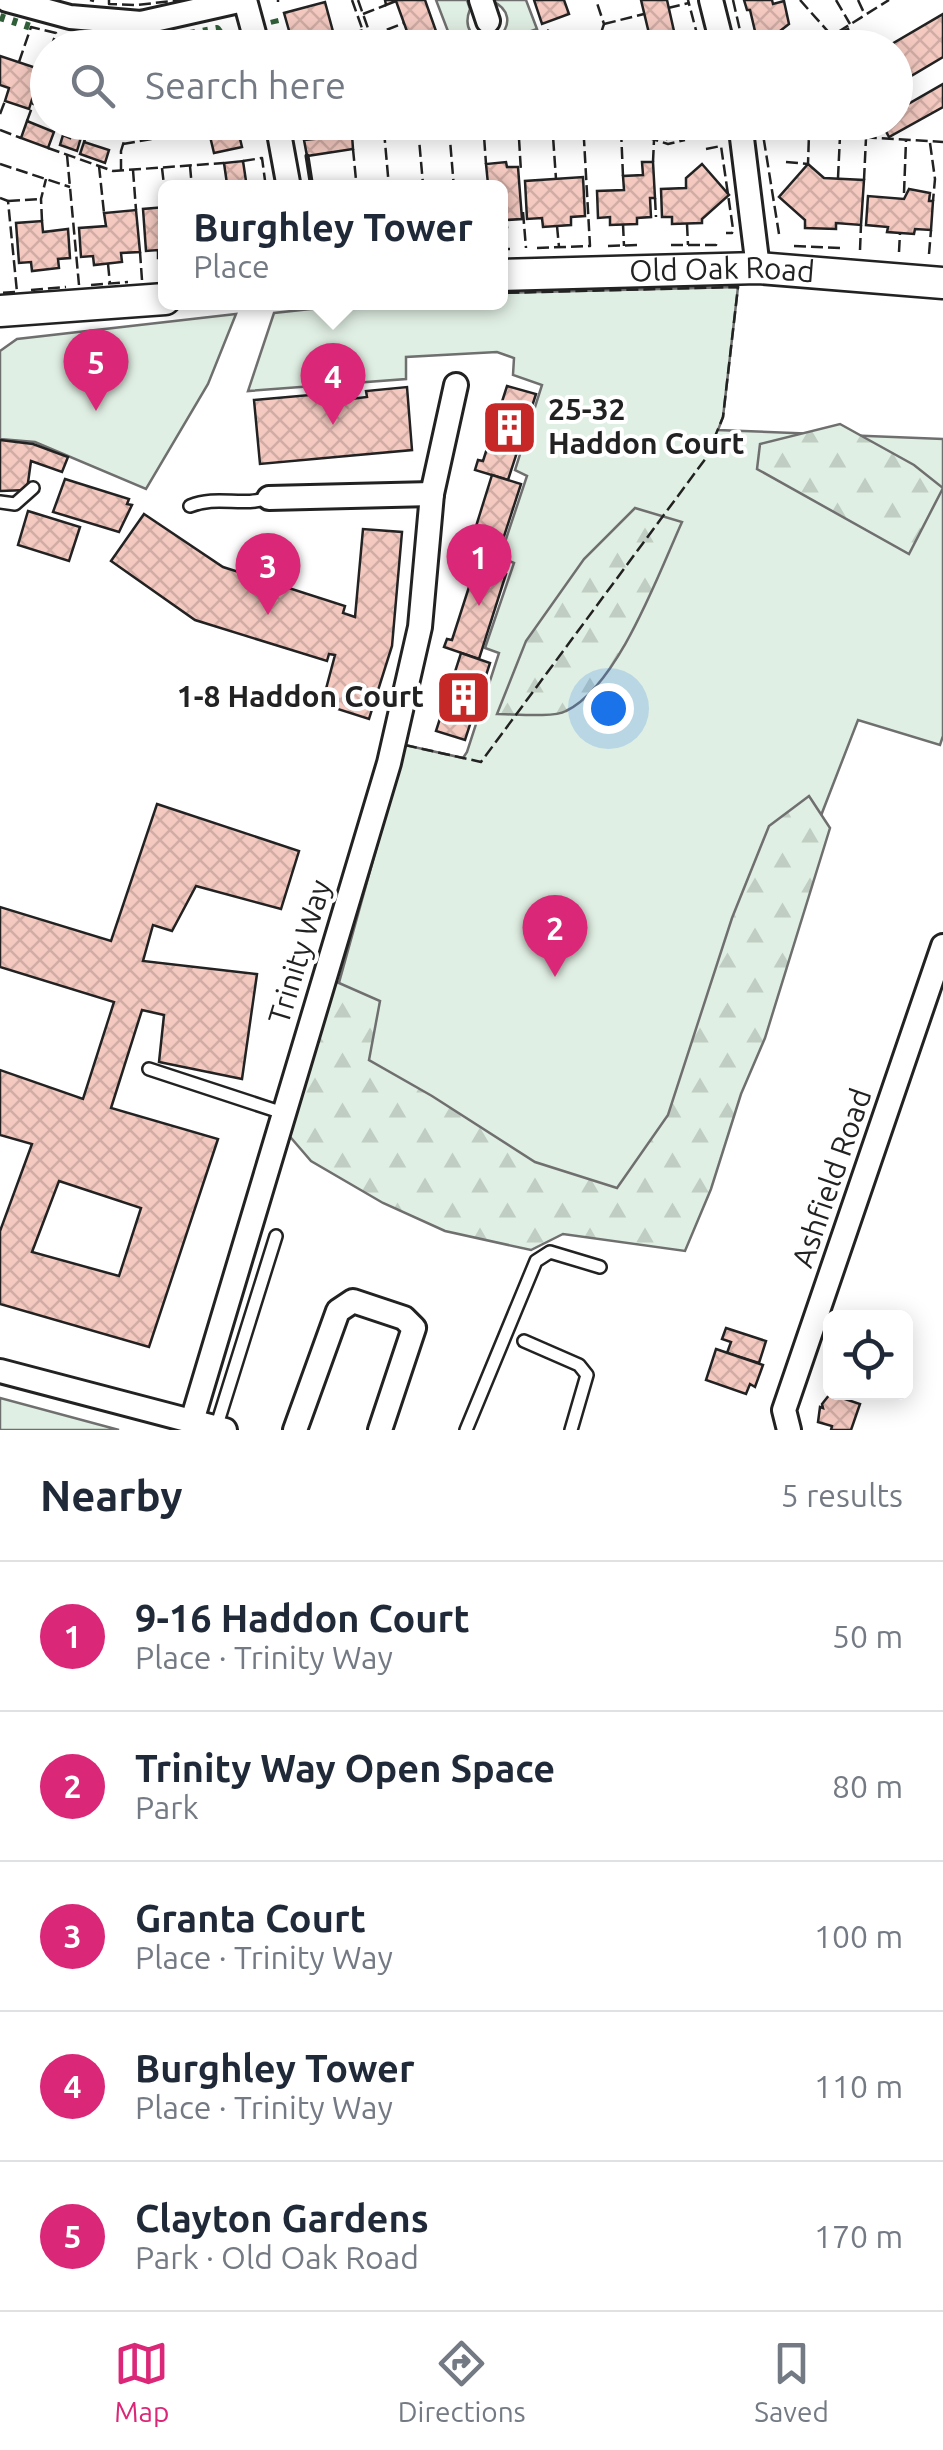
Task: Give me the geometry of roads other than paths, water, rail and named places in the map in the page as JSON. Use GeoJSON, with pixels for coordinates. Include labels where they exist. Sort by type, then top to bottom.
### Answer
{"type":"FeatureCollection","features":[{"type":"Feature","properties":{"kind":"street"},"geometry":{"type":"LineString","coordinates":[[6,0],[70,17],[112,23],[141,23],[244,0],[253,30]]}},
{"type":"Feature","properties":{"kind":"street"},"geometry":{"type":"LineString","coordinates":[[711,0],[718,30]]}},
{"type":"Feature","properties":{"kind":"street"},"geometry":{"type":"LineString","coordinates":[[281,140],[288,180]]}},
{"type":"Feature","properties":{"kind":"street"},"geometry":{"type":"LineString","coordinates":[[742,140],[758,268]]}},
{"type":"Feature","properties":{"kind":"street","name":"Old Oak Road"},"geometry":{"type":"LineString","coordinates":[[508,275],[758,268],[943,283]]}},
{"type":"Feature","properties":{"kind":"street"},"geometry":{"type":"LineString","coordinates":[[5,314],[158,300]]}},
{"type":"Feature","properties":{"kind":"street","name":"Trinity Way"},"geometry":{"type":"LineString","coordinates":[[192,1421],[389,763],[420,627],[432,494],[456,386]]}},
{"type":"Feature","properties":{"kind":"street"},"geometry":{"type":"LineString","coordinates":[[269,498],[432,494]]}},
{"type":"Feature","properties":{"kind":"street","name":"Ashfield Road"},"geometry":{"type":"LineString","coordinates":[[789,1430],[784,1410],[943,946]]}},
{"type":"Feature","properties":{"kind":"street"},"geometry":{"type":"LineString","coordinates":[[295,1430],[338,1311],[353,1301],[404,1318],[414,1328],[380,1430]]}},
{"type":"Feature","properties":{"kind":"street"},"geometry":{"type":"LineString","coordinates":[[0,1371],[220,1429]]}},
{"type":"Feature","properties":{"kind":"lane"},"geometry":{"type":"LineString","coordinates":[[0,502],[15,504],[33,488]]}},
{"type":"Feature","properties":{"kind":"lane"},"geometry":{"type":"LineString","coordinates":[[190,506],[207,500],[269,498]]}},
{"type":"Feature","properties":{"kind":"lane"},"geometry":{"type":"LineString","coordinates":[[148,1069],[283,1113]]}},
{"type":"Feature","properties":{"kind":"lane"},"geometry":{"type":"LineString","coordinates":[[220,1429],[276,1236]]}},
{"type":"Feature","properties":{"kind":"lane"},"geometry":{"type":"LineString","coordinates":[[466,1430],[536,1260],[550,1252],[600,1267]]}},
{"type":"Feature","properties":{"kind":"lane"},"geometry":{"type":"LineString","coordinates":[[524,1341],[579,1365],[587,1376],[571,1430]]}},
{"type":"Feature","properties":{"kind":"place","name":"Clayton Gardens"},"geometry":{"type":"Point","coordinates":[96,411]}},
{"type":"Feature","properties":{"kind":"place","name":"Burghley Tower"},"geometry":{"type":"Point","coordinates":[333,425]}},
{"type":"Feature","properties":{"kind":"place","name":"25-32 Haddon Court"},"geometry":{"type":"Point","coordinates":[509,427]}},
{"type":"Feature","properties":{"kind":"place","name":"9-16 Haddon Court"},"geometry":{"type":"Point","coordinates":[479,606]}},
{"type":"Feature","properties":{"kind":"place","name":"Granta Court"},"geometry":{"type":"Point","coordinates":[268,615]}},
{"type":"Feature","properties":{"kind":"place","name":"1-8 Haddon Court"},"geometry":{"type":"Point","coordinates":[463,697]}},
{"type":"Feature","properties":{"kind":"place","name":"Trinity Way Open Space"},"geometry":{"type":"Point","coordinates":[555,977]}}]}
